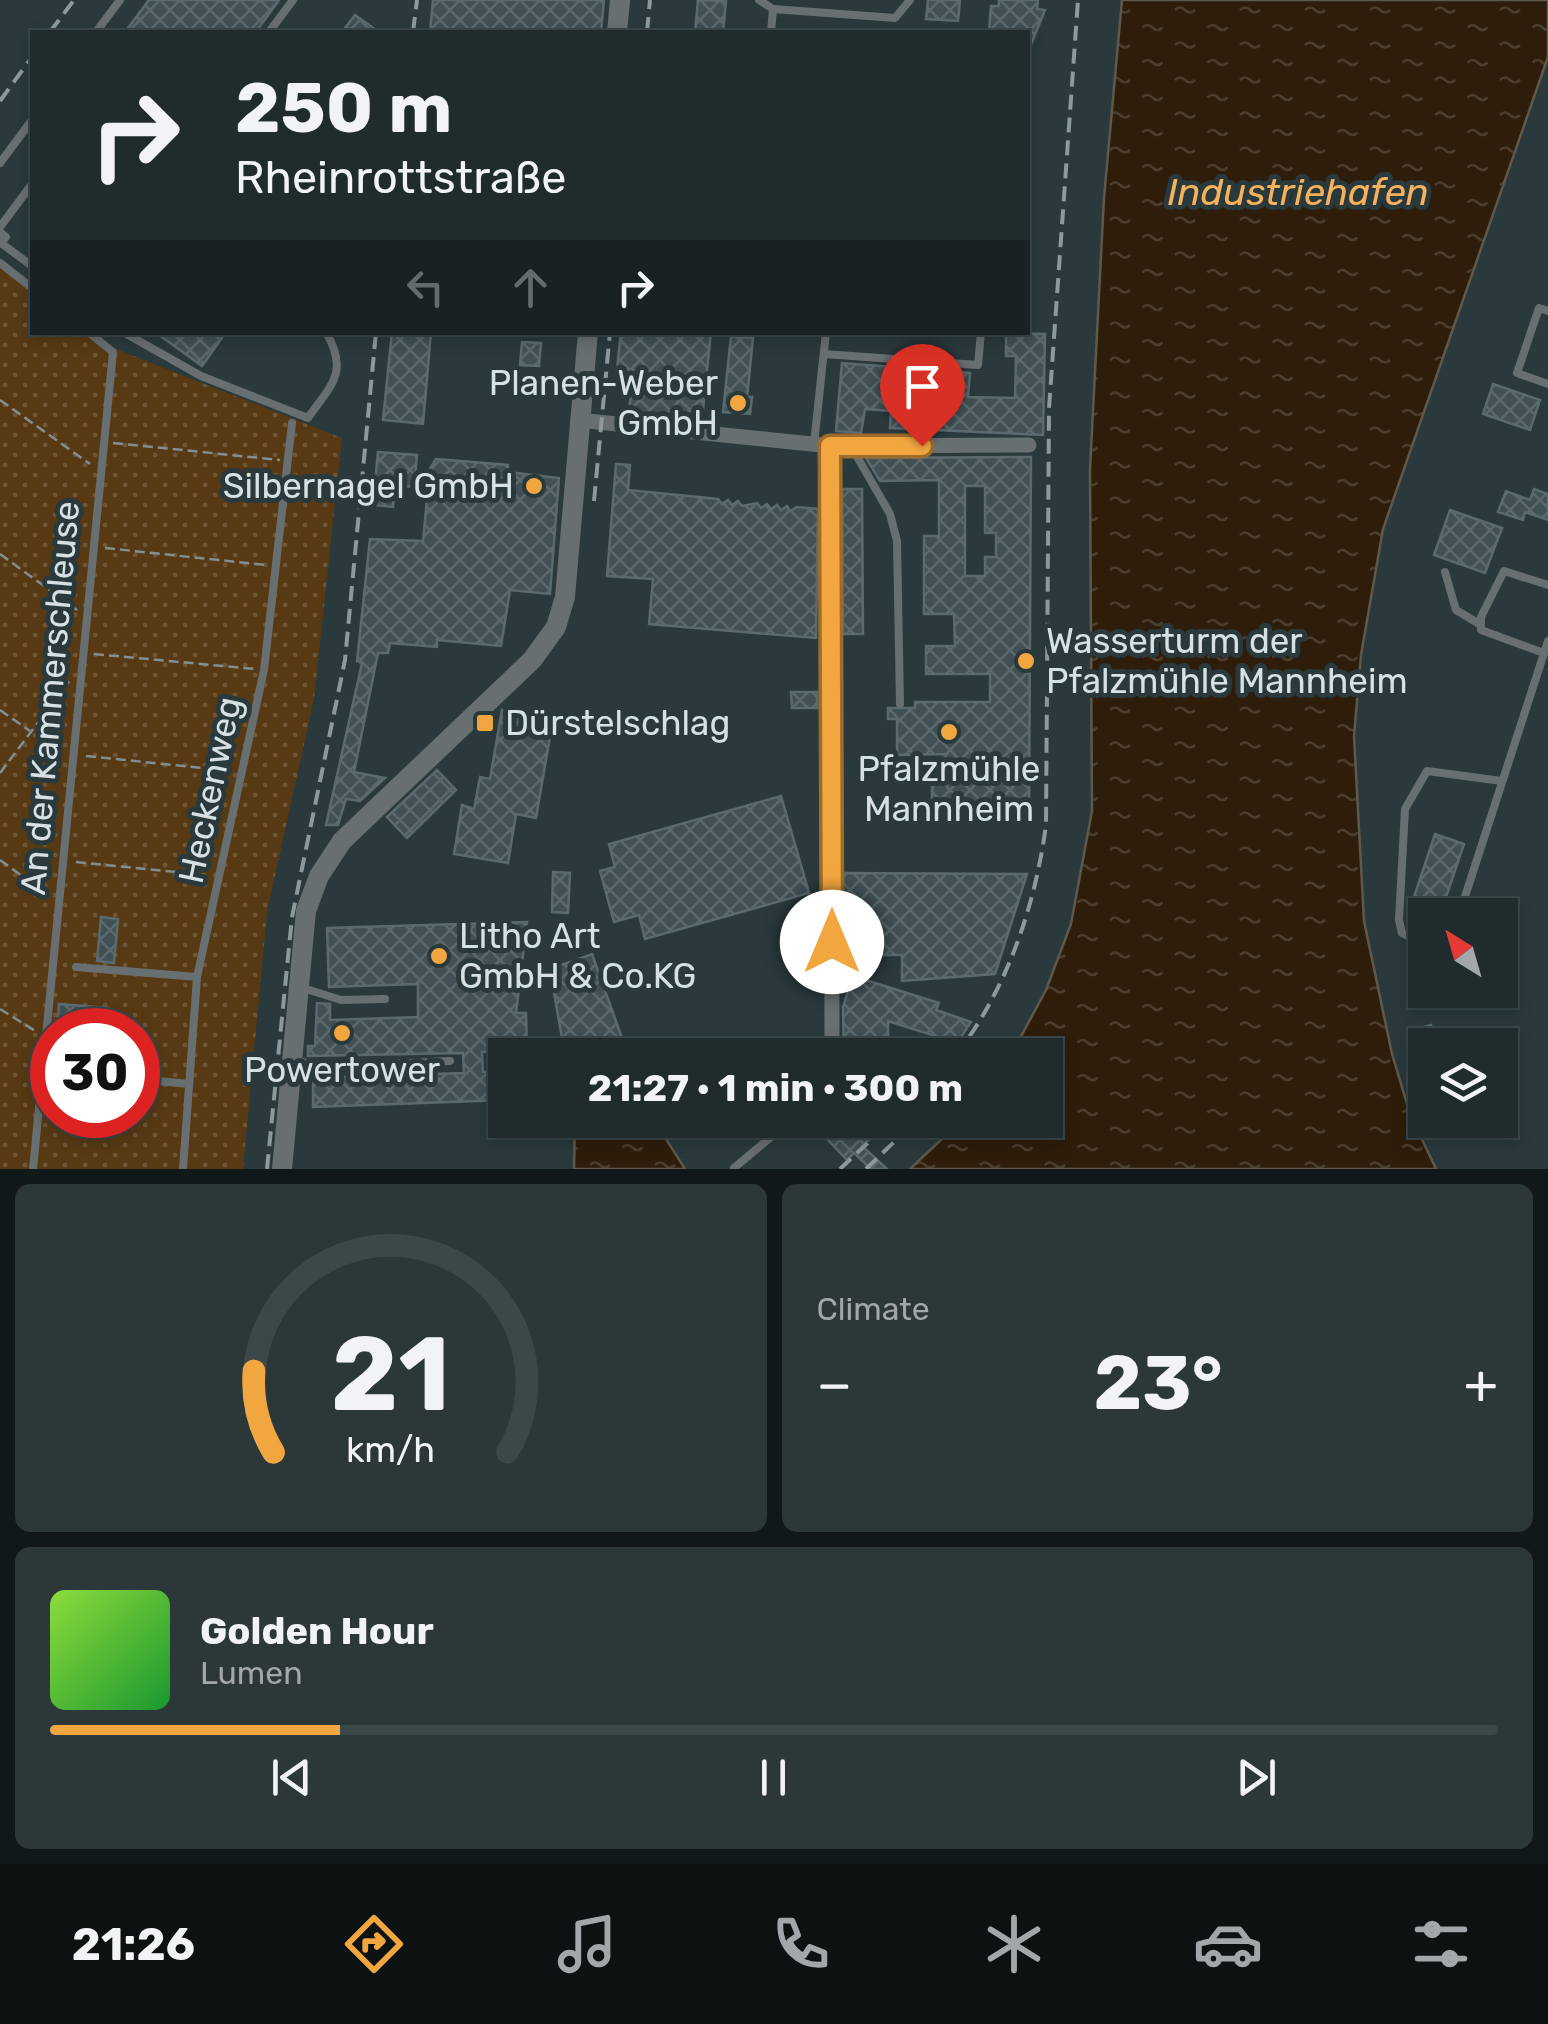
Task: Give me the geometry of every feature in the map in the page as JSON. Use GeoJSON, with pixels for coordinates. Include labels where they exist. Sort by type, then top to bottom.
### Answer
{"type":"FeatureCollection","features":[{"type":"Feature","properties":{"kind":"street"},"geometry":{"type":"LineString","coordinates":[[617,30],[620,0]]}},
{"type":"Feature","properties":{"kind":"street"},"geometry":{"type":"LineString","coordinates":[[282,1169],[306,911],[333,852],[532,660],[556,627],[564,597],[588,335]]}},
{"type":"Feature","properties":{"kind":"street"},"geometry":{"type":"LineString","coordinates":[[578,420],[822,445],[1029,446]]}},
{"type":"Feature","properties":{"kind":"street"},"geometry":{"type":"LineString","coordinates":[[822,445],[832,1038]]}},
{"type":"Feature","properties":{"kind":"lane"},"geometry":{"type":"LineString","coordinates":[[98,30],[120,0]]}},
{"type":"Feature","properties":{"kind":"lane"},"geometry":{"type":"LineString","coordinates":[[270,30],[293,0]]}},
{"type":"Feature","properties":{"kind":"lane"},"geometry":{"type":"LineString","coordinates":[[759,0],[773,8],[896,18],[910,0]]}},
{"type":"Feature","properties":{"kind":"lane"},"geometry":{"type":"LineString","coordinates":[[771,30],[773,8]]}},
{"type":"Feature","properties":{"kind":"lane"},"geometry":{"type":"LineString","coordinates":[[0,163],[30,123]]}},
{"type":"Feature","properties":{"kind":"lane"},"geometry":{"type":"LineString","coordinates":[[30,187],[0,230],[6,236],[2,243],[30,264]]}},
{"type":"Feature","properties":{"kind":"lane"},"geometry":{"type":"LineString","coordinates":[[0,263],[30,286]]}},
{"type":"Feature","properties":{"kind":"lane"},"geometry":{"type":"LineString","coordinates":[[1548,312],[1539,308],[1518,373],[1548,384]]}},
{"type":"Feature","properties":{"kind":"lane","name":"An der Kammerschleuse"},"geometry":{"type":"LineString","coordinates":[[48,1008],[113,352],[92,335]]}},
{"type":"Feature","properties":{"kind":"lane"},"geometry":{"type":"LineString","coordinates":[[127,335],[201,376],[308,418],[336,378],[339,354],[328,335]]}},
{"type":"Feature","properties":{"kind":"lane"},"geometry":{"type":"LineString","coordinates":[[822,445],[826,335]]}},
{"type":"Feature","properties":{"kind":"lane"},"geometry":{"type":"LineString","coordinates":[[824,354],[978,365],[981,335]]}},
{"type":"Feature","properties":{"kind":"lane","name":"Heckenweg"},"geometry":{"type":"LineString","coordinates":[[182,1169],[198,977],[264,670],[292,423]]}},
{"type":"Feature","properties":{"kind":"lane"},"geometry":{"type":"LineString","coordinates":[[851,446],[890,514],[897,541],[900,704]]}},
{"type":"Feature","properties":{"kind":"lane"},"geometry":{"type":"LineString","coordinates":[[1544,653],[1481,630],[1481,624],[1504,571],[1548,585]]}},
{"type":"Feature","properties":{"kind":"lane"},"geometry":{"type":"LineString","coordinates":[[1445,572],[1456,610],[1481,624]]}},
{"type":"Feature","properties":{"kind":"lane"},"geometry":{"type":"LineString","coordinates":[[1464,898],[1548,640]]}},
{"type":"Feature","properties":{"kind":"lane"},"geometry":{"type":"LineString","coordinates":[[1408,936],[1402,933],[1399,920],[1405,809],[1427,772],[1502,781]]}},
{"type":"Feature","properties":{"kind":"lane"},"geometry":{"type":"LineString","coordinates":[[76,967],[198,977]]}},
{"type":"Feature","properties":{"kind":"lane"},"geometry":{"type":"LineString","coordinates":[[299,986],[340,1000],[385,999]]}},
{"type":"Feature","properties":{"kind":"lane"},"geometry":{"type":"LineString","coordinates":[[292,1060],[326,1067],[450,1061]]}},
{"type":"Feature","properties":{"kind":"lane"},"geometry":{"type":"LineString","coordinates":[[160,1081],[189,1084]]}},
{"type":"Feature","properties":{"kind":"lane","name":"An der Kammerschleuse"},"geometry":{"type":"LineString","coordinates":[[33,1169],[37,1138]]}},
{"type":"Feature","properties":{"kind":"lane"},"geometry":{"type":"LineString","coordinates":[[734,1168],[770,1138]]}},
{"type":"Feature","properties":{"kind":"path"},"geometry":{"type":"LineString","coordinates":[[0,400],[99,471]]}},
{"type":"Feature","properties":{"kind":"path"},"geometry":{"type":"LineString","coordinates":[[102,442],[288,461]]}},
{"type":"Feature","properties":{"kind":"path"},"geometry":{"type":"LineString","coordinates":[[93,547],[276,566]]}},
{"type":"Feature","properties":{"kind":"path"},"geometry":{"type":"LineString","coordinates":[[0,554],[86,616]]}},
{"type":"Feature","properties":{"kind":"path"},"geometry":{"type":"LineString","coordinates":[[57,596],[61,590]]}},
{"type":"Feature","properties":{"kind":"path"},"geometry":{"type":"LineString","coordinates":[[83,653],[264,670]]}},
{"type":"Feature","properties":{"kind":"path"},"geometry":{"type":"LineString","coordinates":[[0,774],[63,686],[80,676]]}},
{"type":"Feature","properties":{"kind":"path"},"geometry":{"type":"LineString","coordinates":[[0,710],[30,731]]}},
{"type":"Feature","properties":{"kind":"path"},"geometry":{"type":"LineString","coordinates":[[72,755],[244,772]]}},
{"type":"Feature","properties":{"kind":"path"},"geometry":{"type":"LineString","coordinates":[[0,860],[58,902]]}},
{"type":"Feature","properties":{"kind":"path"},"geometry":{"type":"LineString","coordinates":[[62,860],[218,876]]}},
{"type":"Feature","properties":{"kind":"path"},"geometry":{"type":"LineString","coordinates":[[0,1009],[30,1028]]}},
{"type":"Feature","properties":{"kind":"shaded area"},"geometry":{"type":"Polygon","coordinates":[[[0,263],[30,284],[30,335],[97,335],[116,349],[342,438],[314,699],[267,912],[243,1169],[0,1169],[0,263]]]}},
{"type":"Feature","properties":{"kind":"water","name":"Industriehafen"},"geometry":{"type":"Polygon","coordinates":[[[1122,0],[1548,0],[1548,57],[1383,529],[1361,655],[1354,736],[1364,921],[1392,1054],[1408,1107],[1408,1138],[1421,1138],[1436,1169],[910,1169],[943,1138],[1063,1138],[1063,1038],[1020,1038],[1046,990],[1071,924],[1092,811],[1090,469],[1104,198],[1122,0]]]}},
{"type":"Feature","properties":{"kind":"water"},"geometry":{"type":"Polygon","coordinates":[[[575,1138],[665,1138],[685,1169],[574,1169],[575,1138]]]}},
{"type":"Feature","properties":{"kind":"building"},"geometry":{"type":"Polygon","coordinates":[[[149,0],[279,0],[257,30],[126,30],[149,0]]]}},
{"type":"Feature","properties":{"kind":"building"},"geometry":{"type":"Polygon","coordinates":[[[433,0],[604,0],[601,30],[430,30],[433,0]]]}},
{"type":"Feature","properties":{"kind":"building"},"geometry":{"type":"Polygon","coordinates":[[[698,0],[726,1],[723,30],[695,30],[698,0]]]}},
{"type":"Feature","properties":{"kind":"building"},"geometry":{"type":"Polygon","coordinates":[[[928,0],[960,0],[958,21],[926,19],[928,0]]]}},
{"type":"Feature","properties":{"kind":"building"},"geometry":{"type":"Polygon","coordinates":[[[999,0],[1038,0],[1037,9],[1045,10],[1030,47],[1030,30],[989,30],[991,6],[999,6],[999,0]]]}},
{"type":"Feature","properties":{"kind":"building"},"geometry":{"type":"Polygon","coordinates":[[[355,15],[376,30],[344,30],[355,15]]]}},
{"type":"Feature","properties":{"kind":"building"},"geometry":{"type":"Polygon","coordinates":[[[1045,334],[1043,435],[890,428],[891,411],[865,409],[861,433],[836,431],[842,363],[970,373],[968,397],[1015,398],[1016,356],[1006,356],[1006,335],[1045,334]]]}},
{"type":"Feature","properties":{"kind":"building"},"geometry":{"type":"Polygon","coordinates":[[[159,335],[224,335],[202,366],[159,335]]]}},
{"type":"Feature","properties":{"kind":"building"},"geometry":{"type":"Polygon","coordinates":[[[392,335],[431,335],[423,424],[383,420],[392,335]]]}},
{"type":"Feature","properties":{"kind":"building"},"geometry":{"type":"Polygon","coordinates":[[[621,335],[711,335],[702,420],[629,413],[633,370],[617,369],[621,335]]]}},
{"type":"Feature","properties":{"kind":"building"},"geometry":{"type":"Polygon","coordinates":[[[731,336],[753,338],[747,397],[752,397],[750,414],[723,412],[731,336]]]}},
{"type":"Feature","properties":{"kind":"building"},"geometry":{"type":"Polygon","coordinates":[[[522,342],[541,343],[539,366],[520,365],[522,342]]]}},
{"type":"Feature","properties":{"kind":"building"},"geometry":{"type":"Polygon","coordinates":[[[1493,384],[1540,400],[1530,430],[1483,414],[1493,384]]]}},
{"type":"Feature","properties":{"kind":"building"},"geometry":{"type":"Polygon","coordinates":[[[378,452],[417,455],[414,487],[395,485],[393,507],[373,505],[378,452]]]}},
{"type":"Feature","properties":{"kind":"building"},"geometry":{"type":"Polygon","coordinates":[[[1031,457],[1029,808],[1022,815],[939,815],[932,808],[932,773],[947,754],[897,755],[897,719],[888,719],[888,708],[915,708],[915,702],[990,702],[990,674],[926,674],[926,646],[955,646],[954,614],[924,614],[924,536],[939,536],[939,480],[880,481],[866,458],[1031,457]],[[965,486],[965,576],[985,576],[985,557],[996,557],[996,533],[985,533],[985,486],[965,486]]]}},
{"type":"Feature","properties":{"kind":"building"},"geometry":{"type":"Polygon","coordinates":[[[436,459],[508,465],[508,472],[559,478],[550,594],[510,590],[501,646],[437,640],[437,647],[390,643],[388,653],[378,653],[354,772],[385,778],[360,801],[346,799],[338,825],[326,825],[362,663],[357,661],[370,539],[423,541],[428,488],[418,487],[436,459]]]}},
{"type":"Feature","properties":{"kind":"building"},"geometry":{"type":"Polygon","coordinates":[[[616,464],[630,465],[628,490],[718,499],[722,504],[728,500],[732,505],[738,501],[742,506],[757,503],[761,508],[777,505],[781,510],[787,506],[790,511],[797,507],[818,509],[816,638],[649,624],[653,579],[607,576],[616,464]]]}},
{"type":"Feature","properties":{"kind":"building"},"geometry":{"type":"Polygon","coordinates":[[[842,489],[862,489],[863,634],[843,634],[842,489]]]}},
{"type":"Feature","properties":{"kind":"building"},"geometry":{"type":"Polygon","coordinates":[[[1534,489],[1548,494],[1548,520],[1525,512],[1523,520],[1498,512],[1506,491],[1530,500],[1534,489]]]}},
{"type":"Feature","properties":{"kind":"building"},"geometry":{"type":"Polygon","coordinates":[[[1450,510],[1502,528],[1485,573],[1434,555],[1450,510]]]}},
{"type":"Feature","properties":{"kind":"building"},"geometry":{"type":"Polygon","coordinates":[[[791,692],[817,692],[817,708],[792,708],[791,692]]]}},
{"type":"Feature","properties":{"kind":"building"},"geometry":{"type":"Polygon","coordinates":[[[502,710],[553,719],[536,818],[516,814],[508,863],[454,854],[462,805],[474,809],[480,777],[490,779],[502,710]]]}},
{"type":"Feature","properties":{"kind":"building"},"geometry":{"type":"Polygon","coordinates":[[[437,770],[456,790],[407,838],[387,817],[437,770]]]}},
{"type":"Feature","properties":{"kind":"building"},"geometry":{"type":"Polygon","coordinates":[[[781,796],[809,893],[645,939],[639,915],[614,922],[600,871],[615,867],[609,844],[781,796]]]}},
{"type":"Feature","properties":{"kind":"building"},"geometry":{"type":"Polygon","coordinates":[[[1435,834],[1464,844],[1446,898],[1414,898],[1435,834]]]}},
{"type":"Feature","properties":{"kind":"building"},"geometry":{"type":"Polygon","coordinates":[[[553,872],[570,873],[568,913],[552,912],[553,872]]]}},
{"type":"Feature","properties":{"kind":"building"},"geometry":{"type":"Polygon","coordinates":[[[843,873],[1027,874],[995,974],[902,981],[902,955],[843,955],[843,873]]]}},
{"type":"Feature","properties":{"kind":"building"},"geometry":{"type":"Polygon","coordinates":[[[101,917],[118,919],[114,963],[97,961],[101,917]]]}},
{"type":"Feature","properties":{"kind":"building"},"geometry":{"type":"Polygon","coordinates":[[[527,922],[516,1013],[526,1013],[527,1038],[488,1038],[488,1052],[482,1052],[483,1072],[488,1072],[488,1101],[313,1107],[313,1078],[464,1073],[463,1053],[308,1056],[308,1046],[315,1046],[317,1003],[330,1004],[330,1020],[418,1017],[418,984],[329,987],[327,928],[527,922]]]}},
{"type":"Feature","properties":{"kind":"building"},"geometry":{"type":"Polygon","coordinates":[[[788,934],[819,934],[819,956],[788,956],[788,934]]]}},
{"type":"Feature","properties":{"kind":"building"},"geometry":{"type":"Polygon","coordinates":[[[592,954],[622,1038],[562,1038],[551,976],[556,974],[553,968],[592,954]]]}},
{"type":"Feature","properties":{"kind":"building"},"geometry":{"type":"Polygon","coordinates":[[[853,976],[939,1003],[936,1010],[971,1022],[960,1038],[941,1038],[888,1021],[888,1038],[844,1038],[843,1007],[853,976]]]}},
{"type":"Feature","properties":{"kind":"building"},"geometry":{"type":"Polygon","coordinates":[[[59,1004],[108,1008],[59,1008],[59,1004]]]}},
{"type":"Feature","properties":{"kind":"building"},"geometry":{"type":"Polygon","coordinates":[[[826,1138],[870,1138],[862,1146],[887,1169],[871,1169],[854,1153],[847,1160],[826,1138]]]}},
{"type":"Feature","properties":{"kind":"railway"},"geometry":{"type":"LineString","coordinates":[[52,30],[74,0]]}},
{"type":"Feature","properties":{"kind":"railway"},"geometry":{"type":"LineString","coordinates":[[413,30],[417,0]]}},
{"type":"Feature","properties":{"kind":"railway"},"geometry":{"type":"LineString","coordinates":[[647,30],[650,0]]}},
{"type":"Feature","properties":{"kind":"railway"},"geometry":{"type":"LineString","coordinates":[[968,1038],[990,1003],[1016,946],[1034,886],[1046,825],[1049,408],[1078,0]]}},
{"type":"Feature","properties":{"kind":"railway"},"geometry":{"type":"LineString","coordinates":[[0,101],[30,60]]}},
{"type":"Feature","properties":{"kind":"railway"},"geometry":{"type":"LineString","coordinates":[[267,1169],[292,917],[345,660],[376,335]]}},
{"type":"Feature","properties":{"kind":"railway"},"geometry":{"type":"LineString","coordinates":[[594,501],[610,335]]}},
{"type":"Feature","properties":{"kind":"railway"},"geometry":{"type":"LineString","coordinates":[[840,1169],[873,1138]]}},
{"type":"Feature","properties":{"kind":"railway"},"geometry":{"type":"LineString","coordinates":[[866,1169],[898,1138]]}},
{"type":"Feature","properties":{"kind":"place","name":"Planen-Weber GmbH"},"geometry":{"type":"Point","coordinates":[738,403]}},
{"type":"Feature","properties":{"kind":"place","name":"Silbernagel GmbH"},"geometry":{"type":"Point","coordinates":[534,486]}},
{"type":"Feature","properties":{"kind":"place","name":"Wasserturm der Pfalzmühle Mannheim"},"geometry":{"type":"Point","coordinates":[1026,661]}},
{"type":"Feature","properties":{"kind":"place","name":"Dürstelschlag"},"geometry":{"type":"Point","coordinates":[485,723]}},
{"type":"Feature","properties":{"kind":"place","name":"Pfalzmühle Mannheim"},"geometry":{"type":"Point","coordinates":[949,732]}},
{"type":"Feature","properties":{"kind":"place","name":"Litho Art GmbH & Co.KG"},"geometry":{"type":"Point","coordinates":[439,956]}},
{"type":"Feature","properties":{"kind":"place","name":"Powertower"},"geometry":{"type":"Point","coordinates":[342,1033]}},
{"type":"Feature","properties":{"kind":"route"},"geometry":{"type":"LineString","coordinates":[[832,942],[830,446],[922,446]]}}]}
